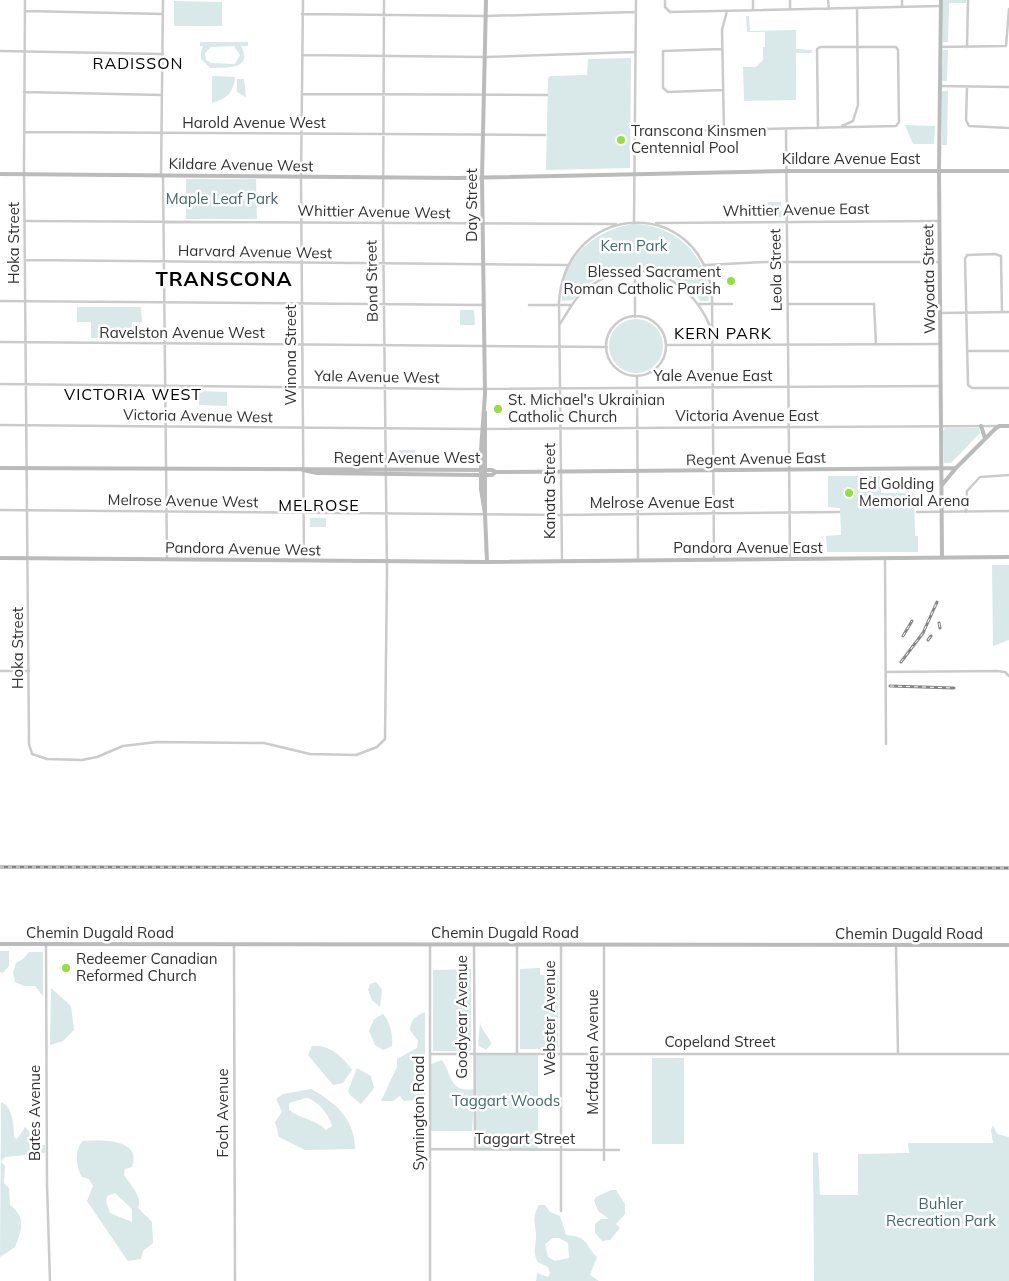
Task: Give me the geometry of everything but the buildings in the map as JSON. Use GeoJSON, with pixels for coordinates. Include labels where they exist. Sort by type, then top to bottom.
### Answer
{"type":"FeatureCollection","features":[{"type":"Feature","properties":{"kind":"street","name":"Hoka Street"},"geometry":{"type":"LineString","coordinates":[[25,0],[24,174],[29,558],[29,744],[32,754],[46,759],[92,758],[123,746],[157,742],[264,743],[310,754],[356,755],[364,753],[384,742],[385,739],[387,561]]}},
{"type":"Feature","properties":{"kind":"street"},"geometry":{"type":"LineString","coordinates":[[164,0],[162,176],[167,559]]}},
{"type":"Feature","properties":{"kind":"street","name":"Winona Street"},"geometry":{"type":"LineString","coordinates":[[303,0],[301,177],[304,560]]}},
{"type":"Feature","properties":{"kind":"street","name":"Bond Street"},"geometry":{"type":"LineString","coordinates":[[384,0],[383,264],[387,561]]}},
{"type":"Feature","properties":{"kind":"street","name":"Day Street"},"geometry":{"type":"LineString","coordinates":[[486,0],[482,178],[485,389],[483,429],[487,562]]}},
{"type":"Feature","properties":{"kind":"street"},"geometry":{"type":"LineString","coordinates":[[634,223],[636,0]]}},
{"type":"Feature","properties":{"kind":"street"},"geometry":{"type":"LineString","coordinates":[[665,0],[665,7],[670,12],[941,6]]}},
{"type":"Feature","properties":{"kind":"street"},"geometry":{"type":"LineString","coordinates":[[753,0],[753,10]]}},
{"type":"Feature","properties":{"kind":"street"},"geometry":{"type":"LineString","coordinates":[[790,0],[790,10]]}},
{"type":"Feature","properties":{"kind":"street"},"geometry":{"type":"LineString","coordinates":[[828,0],[828,9]]}},
{"type":"Feature","properties":{"kind":"street"},"geometry":{"type":"LineString","coordinates":[[902,0],[902,7]]}},
{"type":"Feature","properties":{"kind":"street","name":"Wayoata Street"},"geometry":{"type":"LineString","coordinates":[[941,0],[939,221],[942,558]]}},
{"type":"Feature","properties":{"kind":"street"},"geometry":{"type":"LineString","coordinates":[[967,47],[968,0]]}},
{"type":"Feature","properties":{"kind":"street"},"geometry":{"type":"LineString","coordinates":[[837,128],[853,121],[856,114],[857,8]]}},
{"type":"Feature","properties":{"kind":"street"},"geometry":{"type":"LineString","coordinates":[[940,47],[1006,46],[1009,9]]}},
{"type":"Feature","properties":{"kind":"street"},"geometry":{"type":"LineString","coordinates":[[724,130],[722,30],[728,11]]}},
{"type":"Feature","properties":{"kind":"street"},"geometry":{"type":"LineString","coordinates":[[25,12],[163,14]]}},
{"type":"Feature","properties":{"kind":"street"},"geometry":{"type":"LineString","coordinates":[[302,14],[485,16],[635,12]]}},
{"type":"Feature","properties":{"kind":"street"},"geometry":{"type":"LineString","coordinates":[[634,132],[786,130],[894,126],[899,124],[898,50],[892,45],[820,47],[817,49],[818,128]]}},
{"type":"Feature","properties":{"kind":"street"},"geometry":{"type":"LineString","coordinates":[[722,49],[663,51],[663,88],[668,92],[723,90]]}},
{"type":"Feature","properties":{"kind":"street"},"geometry":{"type":"LineString","coordinates":[[0,51],[162,54]]}},
{"type":"Feature","properties":{"kind":"street"},"geometry":{"type":"LineString","coordinates":[[302,55],[485,56],[635,52]]}},
{"type":"Feature","properties":{"kind":"street"},"geometry":{"type":"LineString","coordinates":[[940,86],[1009,87]]}},
{"type":"Feature","properties":{"kind":"street"},"geometry":{"type":"LineString","coordinates":[[967,87],[966,120],[969,126],[1009,128]]}},
{"type":"Feature","properties":{"kind":"street"},"geometry":{"type":"LineString","coordinates":[[24,92],[162,95]]}},
{"type":"Feature","properties":{"kind":"street"},"geometry":{"type":"LineString","coordinates":[[302,94],[547,95]]}},
{"type":"Feature","properties":{"kind":"street","name":"Leola Street"},"geometry":{"type":"LineString","coordinates":[[786,130],[790,560]]}},
{"type":"Feature","properties":{"kind":"street","name":"Harold Avenue West"},"geometry":{"type":"LineString","coordinates":[[24,132],[545,135]]}},
{"type":"Feature","properties":{"kind":"street","name":"Kildare Avenue East"},"geometry":{"type":"LineString","coordinates":[[482,178],[787,171],[939,170],[1009,172]]}},
{"type":"Feature","properties":{"kind":"street","name":"Kildare Avenue West"},"geometry":{"type":"LineString","coordinates":[[0,174],[482,178]]}},
{"type":"Feature","properties":{"kind":"street","name":"Whittier Avenue West"},"geometry":{"type":"LineString","coordinates":[[26,221],[483,224]]}},
{"type":"Feature","properties":{"kind":"street","name":"Whittier Avenue East"},"geometry":{"type":"LineString","coordinates":[[634,223],[939,221]]}},
{"type":"Feature","properties":{"kind":"street","name":"Kanata Street"},"geometry":{"type":"LineString","coordinates":[[562,560],[560,291],[567,265],[581,245],[594,235],[617,224],[634,223]]}},
{"type":"Feature","properties":{"kind":"street"},"geometry":{"type":"LineString","coordinates":[[653,223],[683,239],[705,265],[711,288],[714,560]]}},
{"type":"Feature","properties":{"kind":"street"},"geometry":{"type":"LineString","coordinates":[[483,224],[617,224]]}},
{"type":"Feature","properties":{"kind":"street"},"geometry":{"type":"LineString","coordinates":[[1002,312],[1001,256],[995,254],[968,255],[965,260],[969,387],[1009,388]]}},
{"type":"Feature","properties":{"kind":"street","name":"Harvard Avenue West"},"geometry":{"type":"LineString","coordinates":[[25,260],[567,265]]}},
{"type":"Feature","properties":{"kind":"street"},"geometry":{"type":"LineString","coordinates":[[705,265],[716,263],[788,262],[940,262]]}},
{"type":"Feature","properties":{"kind":"street"},"geometry":{"type":"LineString","coordinates":[[560,325],[572,304],[584,290],[604,277],[635,271],[650,272],[671,279],[687,290],[699,304],[711,328]]}},
{"type":"Feature","properties":{"kind":"street"},"geometry":{"type":"LineString","coordinates":[[635,271],[635,317]]}},
{"type":"Feature","properties":{"kind":"street"},"geometry":{"type":"LineString","coordinates":[[0,301],[484,305]]}},
{"type":"Feature","properties":{"kind":"street"},"geometry":{"type":"LineString","coordinates":[[529,305],[572,304]]}},
{"type":"Feature","properties":{"kind":"street"},"geometry":{"type":"LineString","coordinates":[[699,304],[732,304]]}},
{"type":"Feature","properties":{"kind":"street"},"geometry":{"type":"LineString","coordinates":[[788,304],[874,304],[876,344]]}},
{"type":"Feature","properties":{"kind":"street"},"geometry":{"type":"LineString","coordinates":[[940,313],[1009,312]]}},
{"type":"Feature","properties":{"kind":"street"},"geometry":{"type":"LineString","coordinates":[[635,317],[645,318],[656,324],[663,334],[666,346],[665,356],[658,367],[649,373],[636,376],[625,374],[616,368],[609,358],[607,347],[610,334],[616,325],[625,319],[635,317]]}},
{"type":"Feature","properties":{"kind":"street","name":"Ravelston Avenue West"},"geometry":{"type":"LineString","coordinates":[[0,342],[607,347]]}},
{"type":"Feature","properties":{"kind":"street"},"geometry":{"type":"LineString","coordinates":[[666,346],[940,344]]}},
{"type":"Feature","properties":{"kind":"street"},"geometry":{"type":"LineString","coordinates":[[967,351],[1009,351]]}},
{"type":"Feature","properties":{"kind":"street"},"geometry":{"type":"LineString","coordinates":[[636,376],[638,560]]}},
{"type":"Feature","properties":{"kind":"street","name":"Yale Avenue West"},"geometry":{"type":"LineString","coordinates":[[0,384],[485,389]]}},
{"type":"Feature","properties":{"kind":"street","name":"Yale Avenue East"},"geometry":{"type":"LineString","coordinates":[[485,389],[941,386]]}},
{"type":"Feature","properties":{"kind":"street","name":"Victoria Avenue West"},"geometry":{"type":"LineString","coordinates":[[0,425],[483,429]]}},
{"type":"Feature","properties":{"kind":"street"},"geometry":{"type":"LineString","coordinates":[[982,426],[985,438]]}},
{"type":"Feature","properties":{"kind":"street"},"geometry":{"type":"LineString","coordinates":[[942,486],[956,468],[999,426]]}},
{"type":"Feature","properties":{"kind":"street","name":"Victoria Avenue East"},"geometry":{"type":"LineString","coordinates":[[483,429],[1009,426]]}},
{"type":"Feature","properties":{"kind":"street","name":"Regent Avenue West"},"geometry":{"type":"LineString","coordinates":[[0,468],[303,470],[317,473],[496,472]]}},
{"type":"Feature","properties":{"kind":"street","name":"Regent Avenue East"},"geometry":{"type":"LineString","coordinates":[[496,472],[956,468]]}},
{"type":"Feature","properties":{"kind":"street"},"geometry":{"type":"LineString","coordinates":[[966,512],[967,491],[980,477],[1009,474]]}},
{"type":"Feature","properties":{"kind":"street","name":"Melrose Avenue West"},"geometry":{"type":"LineString","coordinates":[[0,510],[485,514]]}},
{"type":"Feature","properties":{"kind":"street"},"geometry":{"type":"LineString","coordinates":[[917,512],[1009,511]]}},
{"type":"Feature","properties":{"kind":"street","name":"Melrose Avenue East"},"geometry":{"type":"LineString","coordinates":[[485,514],[839,512]]}},
{"type":"Feature","properties":{"kind":"street","name":"Pandora Avenue East"},"geometry":{"type":"LineString","coordinates":[[487,562],[1009,557]]}},
{"type":"Feature","properties":{"kind":"street","name":"Pandora Avenue West"},"geometry":{"type":"LineString","coordinates":[[0,558],[487,562]]}},
{"type":"Feature","properties":{"kind":"street"},"geometry":{"type":"LineString","coordinates":[[885,559],[886,744]]}},
{"type":"Feature","properties":{"kind":"street"},"geometry":{"type":"LineString","coordinates":[[0,671],[29,671]]}},
{"type":"Feature","properties":{"kind":"street"},"geometry":{"type":"LineString","coordinates":[[886,672],[997,671],[1005,672],[1009,676]]}},
{"type":"Feature","properties":{"kind":"street","name":"Chemin Dugald Road"},"geometry":{"type":"LineString","coordinates":[[0,944],[1009,945]]}},
{"type":"Feature","properties":{"kind":"street","name":"Bates Avenue"},"geometry":{"type":"LineString","coordinates":[[46,944],[47,1184],[50,1281]]}},
{"type":"Feature","properties":{"kind":"street","name":"Foch Avenue"},"geometry":{"type":"LineString","coordinates":[[234,945],[235,1281]]}},
{"type":"Feature","properties":{"kind":"street","name":"Symington Road"},"geometry":{"type":"LineString","coordinates":[[430,945],[430,1281]]}},
{"type":"Feature","properties":{"kind":"street","name":"Goodyear Avenue"},"geometry":{"type":"LineString","coordinates":[[474,945],[475,1150]]}},
{"type":"Feature","properties":{"kind":"street"},"geometry":{"type":"LineString","coordinates":[[517,945],[517,1054]]}},
{"type":"Feature","properties":{"kind":"street","name":"Webster Avenue"},"geometry":{"type":"LineString","coordinates":[[561,945],[561,1212]]}},
{"type":"Feature","properties":{"kind":"street","name":"Mcfadden Avenue"},"geometry":{"type":"LineString","coordinates":[[604,945],[604,1160]]}},
{"type":"Feature","properties":{"kind":"street"},"geometry":{"type":"LineString","coordinates":[[896,945],[898,1054]]}},
{"type":"Feature","properties":{"kind":"street","name":"Copeland Street"},"geometry":{"type":"LineString","coordinates":[[431,1054],[1009,1054]]}},
{"type":"Feature","properties":{"kind":"street","name":"Taggart Street"},"geometry":{"type":"LineString","coordinates":[[430,1150],[619,1150]]}},
{"type":"Feature","properties":{"kind":"green space"},"geometry":{"type":"Polygon","coordinates":[[[943,0],[966,0],[966,3],[949,3],[948,42],[943,42],[943,0]]]}},
{"type":"Feature","properties":{"kind":"green space"},"geometry":{"type":"Polygon","coordinates":[[[174,1],[222,2],[222,26],[174,26],[174,1]]]}},
{"type":"Feature","properties":{"kind":"green space"},"geometry":{"type":"Polygon","coordinates":[[[746,16],[749,16],[750,31],[796,30],[796,49],[812,50],[811,53],[796,53],[796,100],[744,101],[743,67],[756,67],[763,60],[763,47],[765,47],[765,32],[747,32],[746,16]]]}},
{"type":"Feature","properties":{"kind":"green space"},"geometry":{"type":"Polygon","coordinates":[[[200,42],[248,42],[248,46],[241,46],[244,60],[241,64],[229,67],[210,68],[201,59],[203,46],[200,46],[200,42]],[[234,46],[211,47],[205,53],[206,60],[211,63],[235,64],[240,55],[234,46]]]}},
{"type":"Feature","properties":{"kind":"green space"},"geometry":{"type":"Polygon","coordinates":[[[943,50],[948,50],[947,81],[942,81],[943,50]]]}},
{"type":"Feature","properties":{"kind":"green space"},"geometry":{"type":"Polygon","coordinates":[[[631,58],[630,168],[546,170],[548,78],[550,76],[587,75],[588,59],[631,58]]]}},
{"type":"Feature","properties":{"kind":"green space"},"geometry":{"type":"Polygon","coordinates":[[[212,76],[235,77],[229,94],[212,103],[212,76]]]}},
{"type":"Feature","properties":{"kind":"green space"},"geometry":{"type":"Polygon","coordinates":[[[237,79],[244,79],[246,97],[237,92],[237,79]]]}},
{"type":"Feature","properties":{"kind":"green space"},"geometry":{"type":"Polygon","coordinates":[[[942,91],[948,91],[947,145],[942,145],[942,91]]]}},
{"type":"Feature","properties":{"kind":"green space"},"geometry":{"type":"Polygon","coordinates":[[[905,125],[935,126],[934,144],[913,144],[905,125]]]}},
{"type":"Feature","properties":{"kind":"green space","name":"Maple Leaf Park"},"geometry":{"type":"Polygon","coordinates":[[[186,179],[256,179],[257,219],[186,219],[186,179]]]}},
{"type":"Feature","properties":{"kind":"green space"},"geometry":{"type":"Polygon","coordinates":[[[768,202],[781,202],[782,217],[768,217],[768,202]]]}},
{"type":"Feature","properties":{"kind":"green space","name":"Kern Park"},"geometry":{"type":"Polygon","coordinates":[[[635,224],[659,228],[670,233],[689,247],[702,267],[709,290],[708,301],[701,301],[687,287],[671,276],[654,270],[637,268],[620,269],[603,275],[587,285],[573,300],[562,301],[562,286],[566,272],[582,249],[594,239],[607,232],[635,224]]]}},
{"type":"Feature","properties":{"kind":"green space"},"geometry":{"type":"Polygon","coordinates":[[[77,307],[141,307],[142,322],[132,322],[132,338],[91,338],[91,322],[77,322],[77,307]]]}},
{"type":"Feature","properties":{"kind":"green space"},"geometry":{"type":"Polygon","coordinates":[[[460,310],[474,310],[475,325],[460,325],[460,310]]]}},
{"type":"Feature","properties":{"kind":"green space"},"geometry":{"type":"Polygon","coordinates":[[[631,319],[641,319],[651,323],[659,331],[663,346],[659,361],[651,369],[641,373],[631,373],[621,369],[613,361],[609,351],[609,341],[613,331],[621,323],[631,319]]]}},
{"type":"Feature","properties":{"kind":"green space"},"geometry":{"type":"Polygon","coordinates":[[[199,391],[227,392],[227,406],[199,405],[199,391]]]}},
{"type":"Feature","properties":{"kind":"green space"},"geometry":{"type":"Polygon","coordinates":[[[945,428],[979,428],[980,433],[951,463],[944,463],[943,431],[945,428]]]}},
{"type":"Feature","properties":{"kind":"green space"},"geometry":{"type":"Polygon","coordinates":[[[399,450],[415,450],[415,465],[400,465],[399,450]]]}},
{"type":"Feature","properties":{"kind":"green space"},"geometry":{"type":"Polygon","coordinates":[[[828,476],[880,476],[881,493],[914,493],[915,536],[918,536],[918,552],[827,552],[826,536],[841,535],[840,508],[828,507],[828,476]]]}},
{"type":"Feature","properties":{"kind":"green space"},"geometry":{"type":"Polygon","coordinates":[[[310,518],[326,518],[326,527],[310,527],[310,518]]]}},
{"type":"Feature","properties":{"kind":"green space"},"geometry":{"type":"Polygon","coordinates":[[[992,565],[1009,565],[1009,640],[993,646],[992,565]]]}},
{"type":"Feature","properties":{"kind":"green space"},"geometry":{"type":"Polygon","coordinates":[[[0,951],[9,951],[9,966],[3,973],[0,972],[0,951]]]}},
{"type":"Feature","properties":{"kind":"green space"},"geometry":{"type":"Polygon","coordinates":[[[29,952],[43,952],[43,996],[35,986],[24,986],[15,982],[13,972],[16,963],[29,952]]]}},
{"type":"Feature","properties":{"kind":"green space"},"geometry":{"type":"Polygon","coordinates":[[[540,968],[540,975],[558,975],[558,1049],[520,1049],[520,969],[540,968]]]}},
{"type":"Feature","properties":{"kind":"green space"},"geometry":{"type":"Polygon","coordinates":[[[471,969],[471,1051],[433,1051],[433,970],[471,969]]]}},
{"type":"Feature","properties":{"kind":"green space"},"geometry":{"type":"Polygon","coordinates":[[[376,982],[382,990],[380,1007],[372,1000],[368,990],[370,984],[376,982]]]}},
{"type":"Feature","properties":{"kind":"green space"},"geometry":{"type":"Polygon","coordinates":[[[51,988],[71,1006],[74,1030],[63,1041],[50,1045],[51,988]]]}},
{"type":"Feature","properties":{"kind":"green space"},"geometry":{"type":"Polygon","coordinates":[[[425,1012],[425,1099],[404,1101],[400,1096],[393,1101],[381,1101],[397,1067],[397,1059],[417,1048],[418,1041],[410,1030],[411,1023],[425,1012]]]}},
{"type":"Feature","properties":{"kind":"green space"},"geometry":{"type":"Polygon","coordinates":[[[383,1014],[389,1025],[392,1046],[383,1050],[375,1045],[369,1031],[374,1019],[383,1014]]]}},
{"type":"Feature","properties":{"kind":"green space"},"geometry":{"type":"Polygon","coordinates":[[[480,1022],[491,1044],[486,1050],[478,1045],[480,1022]]]}},
{"type":"Feature","properties":{"kind":"green space"},"geometry":{"type":"Polygon","coordinates":[[[312,1046],[330,1049],[348,1065],[352,1070],[343,1083],[333,1085],[308,1055],[312,1046]]]}},
{"type":"Feature","properties":{"kind":"green space","name":"Taggart Woods"},"geometry":{"type":"Polygon","coordinates":[[[538,1053],[538,1150],[475,1150],[474,1100],[472,1131],[431,1131],[431,1064],[442,1060],[452,1081],[456,1085],[460,1088],[474,1089],[474,1054],[538,1053]]]}},
{"type":"Feature","properties":{"kind":"green space"},"geometry":{"type":"Polygon","coordinates":[[[652,1058],[684,1058],[684,1144],[652,1144],[652,1058]]]}},
{"type":"Feature","properties":{"kind":"green space"},"geometry":{"type":"Polygon","coordinates":[[[357,1068],[371,1076],[374,1088],[361,1104],[348,1091],[357,1068]]]}},
{"type":"Feature","properties":{"kind":"green space"},"geometry":{"type":"Polygon","coordinates":[[[311,1089],[328,1100],[342,1113],[352,1129],[355,1149],[305,1150],[279,1137],[275,1122],[282,1112],[276,1099],[283,1094],[311,1089]],[[306,1098],[289,1103],[289,1110],[322,1126],[326,1130],[332,1126],[329,1118],[319,1105],[306,1098]]]}},
{"type":"Feature","properties":{"kind":"green space"},"geometry":{"type":"Polygon","coordinates":[[[1,1102],[5,1104],[10,1112],[14,1138],[17,1139],[25,1127],[30,1132],[29,1144],[45,1145],[45,1153],[5,1157],[1,1162],[5,1166],[4,1183],[9,1188],[10,1205],[19,1214],[21,1229],[15,1247],[0,1257],[1,1102]]]}},
{"type":"Feature","properties":{"kind":"green space","name":"Buhler Recreation Park"},"geometry":{"type":"Polygon","coordinates":[[[993,1125],[997,1134],[1009,1137],[1009,1281],[814,1281],[813,1152],[818,1153],[820,1195],[858,1195],[858,1154],[909,1153],[908,1143],[993,1143],[991,1130],[993,1125]]]}},
{"type":"Feature","properties":{"kind":"green space"},"geometry":{"type":"Polygon","coordinates":[[[83,1141],[109,1141],[126,1146],[131,1151],[134,1158],[132,1167],[125,1169],[124,1175],[139,1199],[138,1208],[152,1222],[153,1243],[143,1251],[141,1259],[128,1261],[87,1201],[93,1186],[89,1179],[82,1177],[78,1169],[77,1154],[83,1141]],[[115,1193],[107,1196],[106,1202],[110,1213],[132,1222],[132,1209],[115,1193]]]}},
{"type":"Feature","properties":{"kind":"green space"},"geometry":{"type":"Polygon","coordinates":[[[611,1190],[616,1190],[625,1204],[625,1214],[616,1224],[620,1228],[610,1240],[602,1241],[595,1233],[595,1224],[601,1219],[609,1219],[598,1211],[594,1200],[596,1197],[611,1190]]]}},
{"type":"Feature","properties":{"kind":"green space"},"geometry":{"type":"Polygon","coordinates":[[[539,1205],[545,1205],[550,1212],[560,1216],[566,1235],[583,1239],[597,1257],[590,1275],[599,1281],[536,1281],[537,1273],[548,1277],[550,1273],[548,1267],[538,1262],[535,1255],[535,1218],[539,1205]],[[553,1238],[545,1244],[548,1257],[555,1261],[569,1258],[568,1243],[559,1238],[553,1238]]]}},
{"type":"Feature","properties":{"kind":"railway"},"geometry":{"type":"LineString","coordinates":[[901,662],[923,633],[937,602]]}},
{"type":"Feature","properties":{"kind":"railway"},"geometry":{"type":"LineString","coordinates":[[903,636],[912,621]]}},
{"type":"Feature","properties":{"kind":"railway"},"geometry":{"type":"LineString","coordinates":[[939,623],[940,628]]}},
{"type":"Feature","properties":{"kind":"railway"},"geometry":{"type":"LineString","coordinates":[[928,640],[931,636]]}},
{"type":"Feature","properties":{"kind":"railway"},"geometry":{"type":"LineString","coordinates":[[890,686],[954,688]]}},
{"type":"Feature","properties":{"kind":"railway"},"geometry":{"type":"LineString","coordinates":[[0,867],[1009,868]]}},
{"type":"Feature","properties":{"kind":"place","name":"Transcona Kinsmen Centennial Pool"},"geometry":{"type":"Point","coordinates":[621,140]}},
{"type":"Feature","properties":{"kind":"place","name":"Blessed Sacrament Roman Catholic Parish"},"geometry":{"type":"Point","coordinates":[731,281]}},
{"type":"Feature","properties":{"kind":"place","name":"St. Michael's Ukrainian Catholic Church"},"geometry":{"type":"Point","coordinates":[498,409]}},
{"type":"Feature","properties":{"kind":"place","name":"Ed Golding Memorial Arena"},"geometry":{"type":"Point","coordinates":[849,493]}},
{"type":"Feature","properties":{"kind":"place","name":"Redeemer Canadian Reformed Church"},"geometry":{"type":"Point","coordinates":[66,968]}},
{"type":"Feature","properties":{"kind":"district","name":"RADISSON"},"geometry":{"type":"Point","coordinates":[138,63]}},
{"type":"Feature","properties":{"kind":"district","name":"TRANSCONA"},"geometry":{"type":"Point","coordinates":[224,279]}},
{"type":"Feature","properties":{"kind":"district","name":"KERN PARK"},"geometry":{"type":"Point","coordinates":[723,333]}},
{"type":"Feature","properties":{"kind":"district","name":"VICTORIA WEST"},"geometry":{"type":"Point","coordinates":[133,394]}},
{"type":"Feature","properties":{"kind":"district","name":"MELROSE"},"geometry":{"type":"Point","coordinates":[319,505]}}]}
